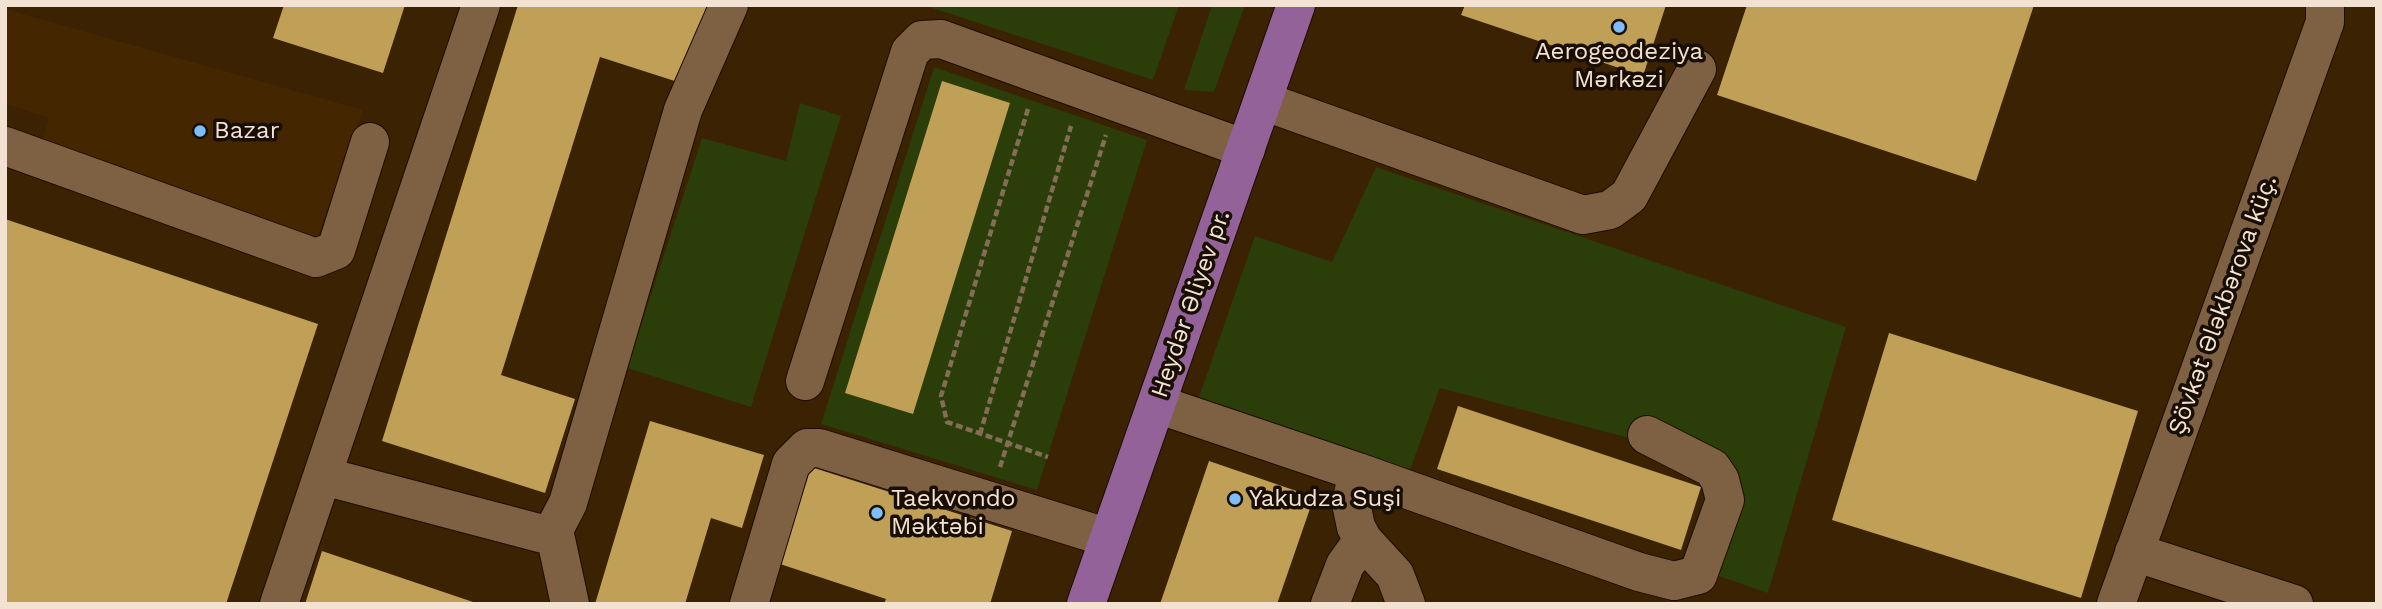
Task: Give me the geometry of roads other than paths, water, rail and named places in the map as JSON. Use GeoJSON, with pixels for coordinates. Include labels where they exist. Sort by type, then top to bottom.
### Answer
{"type":"FeatureCollection","features":[{"type":"Feature","properties":{"kind":"main road","name":"Heydər Əliyev pr."},"geometry":{"type":"LineString","coordinates":[[1086,604],[1296,5]]}},
{"type":"Feature","properties":{"kind":"street"},"geometry":{"type":"LineString","coordinates":[[279,604],[481,5]]}},
{"type":"Feature","properties":{"kind":"street"},"geometry":{"type":"LineString","coordinates":[[570,604],[554,530],[568,503],[683,110],[729,5]]}},
{"type":"Feature","properties":{"kind":"street","name":"Şövkət Ələkbərova küç."},"geometry":{"type":"LineString","coordinates":[[2116,604],[2325,22],[2325,5]]}},
{"type":"Feature","properties":{"kind":"street"},"geometry":{"type":"LineString","coordinates":[[805,381],[910,52],[922,40],[942,39],[1246,149]]}},
{"type":"Feature","properties":{"kind":"street"},"geometry":{"type":"LineString","coordinates":[[1263,101],[1583,215],[1610,210],[1629,196],[1698,69]]}},
{"type":"Feature","properties":{"kind":"street"},"geometry":{"type":"LineString","coordinates":[[5,146],[316,258],[336,250],[370,142]]}},
{"type":"Feature","properties":{"kind":"street"},"geometry":{"type":"LineString","coordinates":[[1157,404],[1639,572],[1674,581],[1698,575],[1725,500],[1720,480],[1712,468],[1647,435]]}},
{"type":"Feature","properties":{"kind":"street"},"geometry":{"type":"LineString","coordinates":[[749,604],[791,464],[807,448],[819,448],[1109,538]]}},
{"type":"Feature","properties":{"kind":"street"},"geometry":{"type":"LineString","coordinates":[[1358,472],[1351,503],[1356,527],[1363,540],[1395,575],[1406,604]]}},
{"type":"Feature","properties":{"kind":"street"},"geometry":{"type":"LineString","coordinates":[[323,476],[543,534],[554,530]]}},
{"type":"Feature","properties":{"kind":"street"},"geometry":{"type":"LineString","coordinates":[[1330,604],[1345,565],[1363,540]]}},
{"type":"Feature","properties":{"kind":"street"},"geometry":{"type":"LineString","coordinates":[[2134,552],[2294,604]]}},
{"type":"Feature","properties":{"kind":"place","name":"Aerogeodeziya Mərkəzi"},"geometry":{"type":"Point","coordinates":[1619,27]}},
{"type":"Feature","properties":{"kind":"place","name":"Bazar"},"geometry":{"type":"Point","coordinates":[200,131]}},
{"type":"Feature","properties":{"kind":"place","name":"Yakudza Suşi"},"geometry":{"type":"Point","coordinates":[1235,499]}},
{"type":"Feature","properties":{"kind":"place","name":"Taekvondo Məktəbi"},"geometry":{"type":"Point","coordinates":[877,513]}}]}
